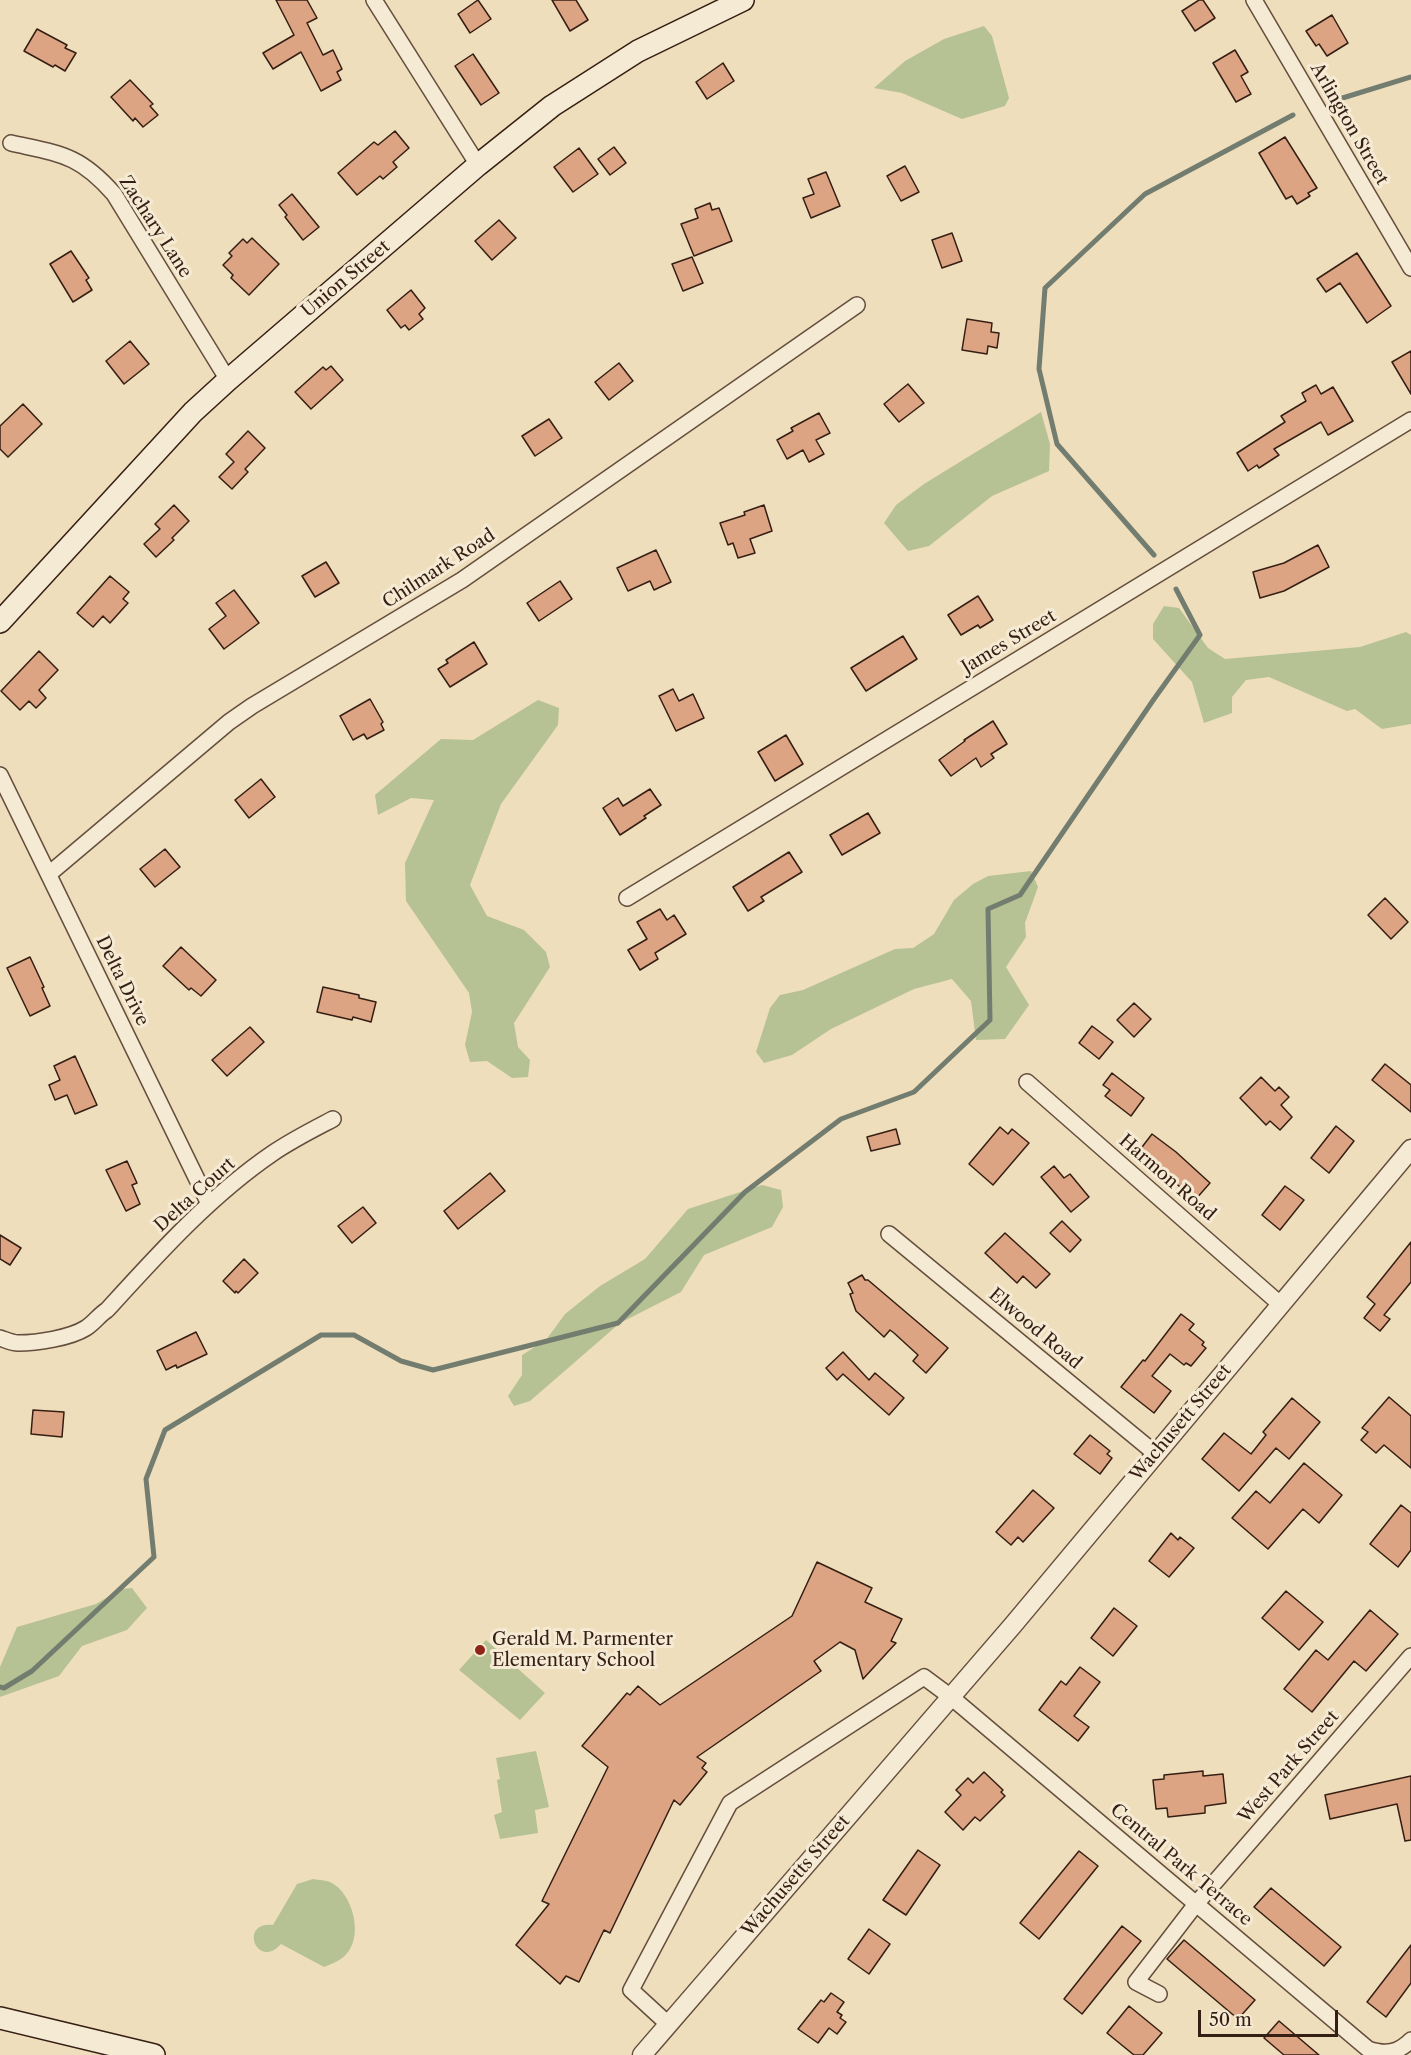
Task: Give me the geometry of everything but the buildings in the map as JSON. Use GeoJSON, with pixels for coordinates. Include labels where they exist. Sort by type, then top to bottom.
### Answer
{"type":"FeatureCollection","features":[{"type":"Feature","properties":{"kind":"main road","name":"Union Street"},"geometry":{"type":"LineString","coordinates":[[0,622],[193,412],[478,165],[552,106],[609,68],[683,28],[743,0]]}},
{"type":"Feature","properties":{"kind":"main road"},"geometry":{"type":"LineString","coordinates":[[0,2018],[154,2055]]}},
{"type":"Feature","properties":{"kind":"street"},"geometry":{"type":"LineString","coordinates":[[374,0],[478,165]]}},
{"type":"Feature","properties":{"kind":"street","name":"Arlington Street"},"geometry":{"type":"LineString","coordinates":[[1254,0],[1411,268]]}},
{"type":"Feature","properties":{"kind":"street","name":"Zachary Lane"},"geometry":{"type":"LineString","coordinates":[[11,143],[64,155],[84,165],[99,177],[114,194],[228,380]]}},
{"type":"Feature","properties":{"kind":"street","name":"Chilmark Road"},"geometry":{"type":"LineString","coordinates":[[49,874],[229,722],[462,580],[857,305]]}},
{"type":"Feature","properties":{"kind":"street","name":"James Street"},"geometry":{"type":"LineString","coordinates":[[627,898],[1411,420]]}},
{"type":"Feature","properties":{"kind":"street","name":"Delta Drive"},"geometry":{"type":"LineString","coordinates":[[0,776],[209,1204]]}},
{"type":"Feature","properties":{"kind":"street","name":"Harmon Road"},"geometry":{"type":"LineString","coordinates":[[1027,1082],[1280,1304]]}},
{"type":"Feature","properties":{"kind":"street","name":"Delta Court"},"geometry":{"type":"LineString","coordinates":[[0,1338],[16,1343],[57,1339],[83,1330],[100,1319],[102,1314],[150,1263],[209,1204],[271,1155],[333,1119]]}},
{"type":"Feature","properties":{"kind":"street","name":"Wachusett Street"},"geometry":{"type":"LineString","coordinates":[[951,1696],[1411,1149]]}},
{"type":"Feature","properties":{"kind":"street","name":"Elwood Road"},"geometry":{"type":"LineString","coordinates":[[890,1234],[1156,1454]]}},
{"type":"Feature","properties":{"kind":"street","name":"West Park Street"},"geometry":{"type":"LineString","coordinates":[[1159,1994],[1136,1982],[1196,1904],[1411,1656]]}},
{"type":"Feature","properties":{"kind":"street","name":"Central Park Terrace"},"geometry":{"type":"LineString","coordinates":[[668,2024],[631,1990],[730,1803],[924,1677],[951,1696],[1368,2049],[1379,2054],[1390,2054]]}},
{"type":"Feature","properties":{"kind":"street","name":"Wachusetts Street"},"geometry":{"type":"LineString","coordinates":[[642,2055],[951,1696]]}},
{"type":"Feature","properties":{"kind":"street"},"geometry":{"type":"LineString","coordinates":[[1390,2054],[1401,2049],[1411,2040]]}},
{"type":"Feature","properties":{"kind":"green space"},"geometry":{"type":"Polygon","coordinates":[[[984,26],[992,36],[1009,98],[1005,106],[962,119],[902,93],[874,88],[905,61],[944,39],[984,26]]]}},
{"type":"Feature","properties":{"kind":"green space"},"geometry":{"type":"Polygon","coordinates":[[[1041,412],[1050,444],[1049,471],[992,496],[929,546],[908,551],[884,523],[896,505],[924,484],[1041,412]]]}},
{"type":"Feature","properties":{"kind":"green space"},"geometry":{"type":"Polygon","coordinates":[[[1164,606],[1179,608],[1208,648],[1225,659],[1360,647],[1406,632],[1411,635],[1411,724],[1382,729],[1355,709],[1347,711],[1269,677],[1246,680],[1232,697],[1232,713],[1204,723],[1192,682],[1153,639],[1153,624],[1164,606]]]}},
{"type":"Feature","properties":{"kind":"green space"},"geometry":{"type":"Polygon","coordinates":[[[538,700],[559,708],[558,725],[501,804],[470,885],[487,916],[524,930],[546,952],[550,967],[514,1023],[518,1047],[530,1060],[528,1077],[512,1078],[487,1061],[470,1062],[465,1045],[472,1012],[469,993],[406,901],[405,863],[434,800],[411,798],[378,815],[375,795],[441,739],[473,740],[538,700]]]}},
{"type":"Feature","properties":{"kind":"green space"},"geometry":{"type":"Polygon","coordinates":[[[1031,871],[1038,887],[1025,923],[1026,937],[1006,967],[1029,1005],[1005,1039],[976,1040],[971,1001],[952,979],[914,989],[831,1029],[792,1055],[764,1063],[756,1052],[770,1008],[780,995],[803,990],[895,949],[913,948],[934,934],[954,900],[973,884],[988,876],[1031,871]]]}},
{"type":"Feature","properties":{"kind":"green space"},"geometry":{"type":"Polygon","coordinates":[[[762,1185],[781,1190],[783,1207],[772,1227],[704,1255],[681,1292],[620,1323],[530,1401],[514,1406],[508,1396],[522,1375],[522,1355],[546,1340],[565,1314],[600,1286],[645,1259],[688,1209],[762,1185]]]}},
{"type":"Feature","properties":{"kind":"green space"},"geometry":{"type":"Polygon","coordinates":[[[132,1588],[147,1608],[127,1630],[82,1646],[59,1676],[0,1697],[0,1667],[17,1627],[96,1604],[121,1589],[132,1588]]]}},
{"type":"Feature","properties":{"kind":"green space"},"geometry":{"type":"Polygon","coordinates":[[[486,1640],[545,1693],[520,1720],[459,1670],[486,1640]]]}},
{"type":"Feature","properties":{"kind":"green space"},"geometry":{"type":"Polygon","coordinates":[[[536,1751],[549,1807],[535,1810],[538,1833],[500,1839],[494,1815],[502,1812],[496,1758],[536,1751]]]}},
{"type":"Feature","properties":{"kind":"green space"},"geometry":{"type":"Polygon","coordinates":[[[313,1879],[330,1882],[339,1888],[350,1905],[355,1925],[355,1935],[348,1952],[334,1963],[324,1967],[281,1944],[272,1951],[265,1952],[259,1949],[254,1936],[256,1930],[262,1926],[273,1925],[297,1884],[313,1879]]]}},
{"type":"Feature","properties":{"kind":"waterway"},"geometry":{"type":"LineString","coordinates":[[1336,100],[1411,77]]}},
{"type":"Feature","properties":{"kind":"waterway"},"geometry":{"type":"LineString","coordinates":[[1154,555],[1057,444],[1039,369],[1045,288],[1145,194],[1293,115]]}},
{"type":"Feature","properties":{"kind":"waterway"},"geometry":{"type":"LineString","coordinates":[[0,1687],[4,1688],[32,1671],[154,1557],[146,1479],[165,1430],[321,1335],[354,1335],[401,1361],[433,1370],[618,1323],[745,1192],[841,1119],[914,1092],[990,1020],[988,909],[1020,895],[1200,635],[1176,589]]}},
{"type":"Feature","properties":{"kind":"place","name":"Gerald M. Parmenter Elementary School"},"geometry":{"type":"Point","coordinates":[480,1650]}}]}
